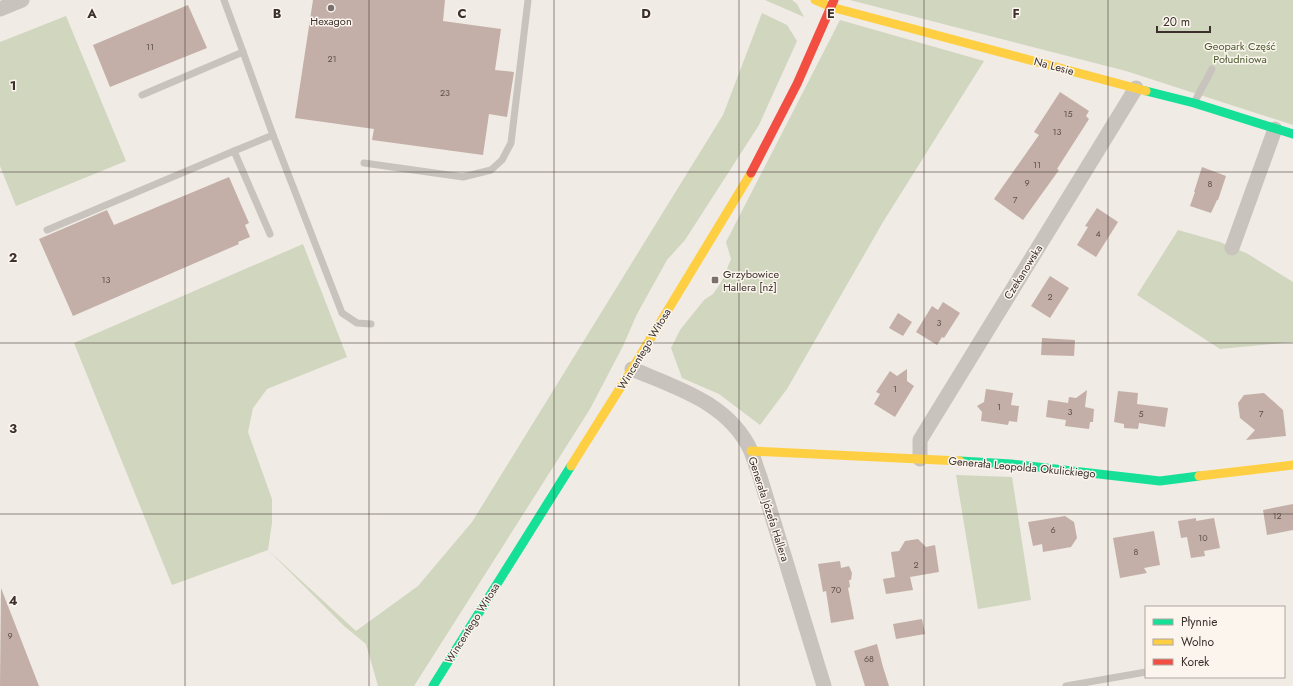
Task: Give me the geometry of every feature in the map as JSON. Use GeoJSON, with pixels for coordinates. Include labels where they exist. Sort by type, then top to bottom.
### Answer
{"type":"FeatureCollection","features":[{"type":"Feature","properties":{"kind":"street"},"geometry":{"type":"LineString","coordinates":[[0,9],[22,0]]}},
{"type":"Feature","properties":{"kind":"street","name":"Na Lesie"},"geometry":{"type":"LineString","coordinates":[[815,0],[1194,103],[1293,134]]}},
{"type":"Feature","properties":{"kind":"street","name":"Wincentego Witosa"},"geometry":{"type":"LineString","coordinates":[[433,686],[632,369],[746,182],[768,142],[833,4]]}},
{"type":"Feature","properties":{"kind":"street","name":"Czekanowska"},"geometry":{"type":"LineString","coordinates":[[920,459],[920,440],[1136,88]]}},
{"type":"Feature","properties":{"kind":"street"},"geometry":{"type":"LineString","coordinates":[[1232,248],[1276,129]]}},
{"type":"Feature","properties":{"kind":"street","name":"Generała Józefa Hallera"},"geometry":{"type":"LineString","coordinates":[[632,369],[708,403],[733,425],[750,451],[760,477],[824,686]]}},
{"type":"Feature","properties":{"kind":"street","name":"Generała Leopolda Okulickiego"},"geometry":{"type":"LineString","coordinates":[[750,451],[1024,465],[1139,479],[1160,480],[1293,465]]}},
{"type":"Feature","properties":{"kind":"lane"},"geometry":{"type":"LineString","coordinates":[[224,0],[273,135],[342,313],[357,323],[371,324]]}},
{"type":"Feature","properties":{"kind":"lane"},"geometry":{"type":"LineString","coordinates":[[364,163],[463,176],[491,170],[502,160],[510,143],[527,0]]}},
{"type":"Feature","properties":{"kind":"lane"},"geometry":{"type":"LineString","coordinates":[[142,95],[243,52]]}},
{"type":"Feature","properties":{"kind":"lane"},"geometry":{"type":"LineString","coordinates":[[1194,103],[1212,69]]}},
{"type":"Feature","properties":{"kind":"lane"},"geometry":{"type":"LineString","coordinates":[[47,230],[273,135]]}},
{"type":"Feature","properties":{"kind":"lane"},"geometry":{"type":"LineString","coordinates":[[234,151],[270,234]]}},
{"type":"Feature","properties":{"kind":"lane"},"geometry":{"type":"LineString","coordinates":[[1066,686],[1145,672]]}},
{"type":"Feature","properties":{"kind":"green space"},"geometry":{"type":"Polygon","coordinates":[[[765,0],[792,0],[797,4],[804,17],[765,0]]]}},
{"type":"Feature","properties":{"kind":"green space","name":"Geopark Część Południowa"},"geometry":{"type":"Polygon","coordinates":[[[850,0],[1293,0],[1293,125],[1126,71],[850,0]]]}},
{"type":"Feature","properties":{"kind":"green space"},"geometry":{"type":"Polygon","coordinates":[[[762,13],[787,25],[797,41],[759,125],[685,240],[667,260],[637,314],[623,346],[590,409],[414,686],[378,686],[366,644],[344,626],[268,550],[356,631],[418,586],[472,522],[723,115],[762,13]]]}},
{"type":"Feature","properties":{"kind":"green space"},"geometry":{"type":"Polygon","coordinates":[[[66,16],[126,161],[16,206],[0,166],[0,42],[66,16]]]}},
{"type":"Feature","properties":{"kind":"green space"},"geometry":{"type":"Polygon","coordinates":[[[840,20],[984,61],[883,222],[787,389],[760,425],[719,394],[682,378],[671,348],[680,330],[704,300],[713,294],[722,281],[731,259],[726,242],[840,20]]]}},
{"type":"Feature","properties":{"kind":"green space"},"geometry":{"type":"Polygon","coordinates":[[[1178,230],[1220,242],[1248,254],[1293,282],[1293,342],[1220,349],[1137,295],[1178,230]]]}},
{"type":"Feature","properties":{"kind":"green space"},"geometry":{"type":"Polygon","coordinates":[[[303,244],[347,357],[267,389],[253,408],[248,432],[272,499],[272,523],[268,550],[172,585],[74,343],[303,244]]]}},
{"type":"Feature","properties":{"kind":"green space"},"geometry":{"type":"Polygon","coordinates":[[[956,475],[1012,477],[1031,600],[978,609],[956,475]]]}},
{"type":"Feature","properties":{"kind":"building"},"geometry":{"type":"Polygon","coordinates":[[[313,0],[445,0],[443,21],[501,29],[495,70],[514,72],[507,117],[489,114],[483,155],[372,140],[374,129],[295,118],[313,0]]]}},
{"type":"Feature","properties":{"kind":"building"},"geometry":{"type":"Polygon","coordinates":[[[188,5],[207,48],[110,87],[93,45],[188,5]]]}},
{"type":"Feature","properties":{"kind":"building"},"geometry":{"type":"Polygon","coordinates":[[[1060,92],[1089,111],[1086,116],[1089,119],[1057,169],[1059,170],[1023,220],[994,199],[1039,135],[1034,132],[1060,92]]]}},
{"type":"Feature","properties":{"kind":"building"},"geometry":{"type":"Polygon","coordinates":[[[1202,167],[1226,176],[1218,200],[1211,213],[1190,206],[1202,167]]]}},
{"type":"Feature","properties":{"kind":"building"},"geometry":{"type":"Polygon","coordinates":[[[229,177],[249,223],[245,225],[250,237],[238,242],[239,244],[73,316],[39,239],[107,210],[114,225],[229,177]]]}},
{"type":"Feature","properties":{"kind":"building"},"geometry":{"type":"Polygon","coordinates":[[[1097,208],[1118,222],[1096,257],[1077,245],[1088,227],[1085,226],[1097,208]]]}},
{"type":"Feature","properties":{"kind":"building"},"geometry":{"type":"Polygon","coordinates":[[[1050,276],[1069,288],[1050,318],[1031,306],[1050,276]]]}},
{"type":"Feature","properties":{"kind":"building"},"geometry":{"type":"Polygon","coordinates":[[[943,302],[960,313],[944,338],[942,337],[937,345],[916,332],[932,306],[938,310],[943,302]]]}},
{"type":"Feature","properties":{"kind":"building"},"geometry":{"type":"Polygon","coordinates":[[[898,313],[912,322],[903,336],[889,328],[898,313]]]}},
{"type":"Feature","properties":{"kind":"building"},"geometry":{"type":"Polygon","coordinates":[[[1042,338],[1075,340],[1074,356],[1041,355],[1042,338]]]}},
{"type":"Feature","properties":{"kind":"building"},"geometry":{"type":"Polygon","coordinates":[[[907,369],[907,381],[914,386],[895,417],[874,404],[880,394],[876,392],[890,371],[897,376],[907,369]]]}},
{"type":"Feature","properties":{"kind":"building"},"geometry":{"type":"Polygon","coordinates":[[[986,389],[1013,393],[1011,405],[1019,406],[1017,422],[1009,421],[1008,425],[981,421],[982,412],[977,406],[984,402],[986,389]]]}},
{"type":"Feature","properties":{"kind":"building"},"geometry":{"type":"Polygon","coordinates":[[[1087,390],[1085,407],[1094,409],[1093,422],[1090,422],[1089,429],[1065,426],[1066,420],[1046,417],[1048,400],[1068,403],[1069,397],[1076,398],[1087,390]]]}},
{"type":"Feature","properties":{"kind":"building"},"geometry":{"type":"Polygon","coordinates":[[[1118,391],[1138,393],[1137,404],[1168,408],[1165,427],[1139,423],[1138,429],[1124,428],[1124,424],[1114,422],[1118,391]]]}},
{"type":"Feature","properties":{"kind":"building"},"geometry":{"type":"Polygon","coordinates":[[[1264,393],[1283,410],[1286,436],[1246,440],[1255,430],[1240,418],[1238,403],[1244,395],[1264,393]]]}},
{"type":"Feature","properties":{"kind":"building"},"geometry":{"type":"Polygon","coordinates":[[[1293,504],[1293,530],[1267,535],[1263,510],[1293,504]]]}},
{"type":"Feature","properties":{"kind":"building"},"geometry":{"type":"Polygon","coordinates":[[[1065,516],[1074,522],[1077,538],[1071,547],[1043,552],[1042,544],[1033,546],[1028,522],[1065,516]]]}},
{"type":"Feature","properties":{"kind":"building"},"geometry":{"type":"Polygon","coordinates":[[[1196,518],[1196,521],[1214,518],[1220,548],[1204,551],[1205,556],[1191,558],[1187,537],[1181,538],[1178,521],[1196,518]]]}},
{"type":"Feature","properties":{"kind":"building"},"geometry":{"type":"Polygon","coordinates":[[[1154,531],[1160,565],[1144,568],[1147,573],[1120,578],[1113,538],[1154,531]]]}},
{"type":"Feature","properties":{"kind":"building"},"geometry":{"type":"Polygon","coordinates":[[[918,539],[926,547],[935,545],[939,572],[910,577],[913,590],[886,594],[883,579],[895,577],[891,552],[899,551],[905,541],[918,539]]]}},
{"type":"Feature","properties":{"kind":"building"},"geometry":{"type":"Polygon","coordinates":[[[840,561],[841,568],[849,566],[852,573],[851,580],[849,580],[850,587],[848,588],[854,619],[831,623],[826,591],[823,592],[818,564],[840,561]]]}},
{"type":"Feature","properties":{"kind":"building"},"geometry":{"type":"Polygon","coordinates":[[[1,588],[39,686],[0,686],[1,588]]]}},
{"type":"Feature","properties":{"kind":"building"},"geometry":{"type":"Polygon","coordinates":[[[922,619],[925,634],[896,639],[893,624],[922,619]]]}},
{"type":"Feature","properties":{"kind":"building"},"geometry":{"type":"Polygon","coordinates":[[[877,644],[889,686],[865,686],[854,651],[877,644]]]}},
{"type":"Feature","properties":{"kind":"traffic: fast"},"geometry":{"type":"LineString","coordinates":[[1146,91],[1194,103],[1293,134]]}},
{"type":"Feature","properties":{"kind":"traffic: fast"},"geometry":{"type":"LineString","coordinates":[[960,461],[1011,464],[1160,481],[1199,476]]}},
{"type":"Feature","properties":{"kind":"traffic: fast"},"geometry":{"type":"LineString","coordinates":[[433,686],[571,466]]}},
{"type":"Feature","properties":{"kind":"traffic: slow"},"geometry":{"type":"LineString","coordinates":[[815,0],[831,7],[1146,91]]}},
{"type":"Feature","properties":{"kind":"traffic: slow"},"geometry":{"type":"LineString","coordinates":[[571,466],[632,369],[751,173]]}},
{"type":"Feature","properties":{"kind":"traffic: slow"},"geometry":{"type":"LineString","coordinates":[[751,451],[960,461]]}},
{"type":"Feature","properties":{"kind":"traffic: slow"},"geometry":{"type":"LineString","coordinates":[[1199,476],[1293,465]]}},
{"type":"Feature","properties":{"kind":"traffic: jam"},"geometry":{"type":"LineString","coordinates":[[751,173],[797,84],[834,0]]}},
{"type":"Feature","properties":{"kind":"place","name":"Hexagon"},"geometry":{"type":"Point","coordinates":[331,8]}},
{"type":"Feature","properties":{"kind":"place","name":"Grzybowice Hallera [nż]"},"geometry":{"type":"Point","coordinates":[715,280]}}]}
